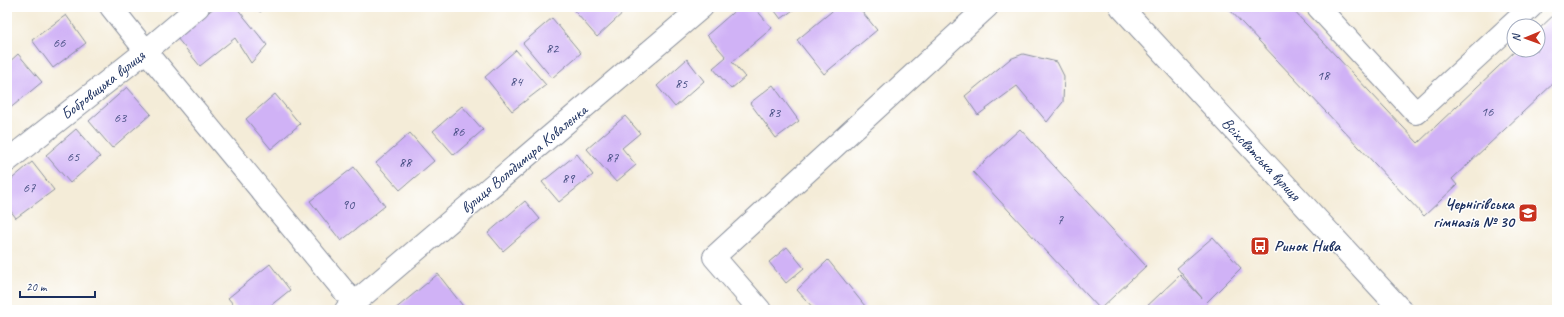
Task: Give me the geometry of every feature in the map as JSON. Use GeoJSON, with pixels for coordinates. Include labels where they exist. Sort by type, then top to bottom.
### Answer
{"type":"FeatureCollection","features":[{"type":"Feature","properties":{"kind":"street"},"geometry":{"type":"LineString","coordinates":[[111,7],[350,306]]}},
{"type":"Feature","properties":{"kind":"street","name":"Бобровицька вулиця"},"geometry":{"type":"LineString","coordinates":[[7,161],[146,51],[198,7]]}},
{"type":"Feature","properties":{"kind":"street","name":"вулиця Володимира Коваленка"},"geometry":{"type":"LineString","coordinates":[[350,306],[702,7]]}},
{"type":"Feature","properties":{"kind":"street"},"geometry":{"type":"LineString","coordinates":[[760,310],[714,258],[987,7]]}},
{"type":"Feature","properties":{"kind":"street","name":"Всіхсвятська вулиця"},"geometry":{"type":"LineString","coordinates":[[1121,7],[1401,310]]}},
{"type":"Feature","properties":{"kind":"street"},"geometry":{"type":"LineString","coordinates":[[1318,7],[1416,113],[1531,7]]}},
{"type":"Feature","properties":{"kind":"building"},"geometry":{"type":"Polygon","coordinates":[[[215,7],[236,7],[267,45],[251,63],[235,38],[200,66],[177,38],[215,7]]]}},
{"type":"Feature","properties":{"kind":"building"},"geometry":{"type":"Polygon","coordinates":[[[256,7],[267,7],[260,12],[256,7]]]}},
{"type":"Feature","properties":{"kind":"building"},"geometry":{"type":"Polygon","coordinates":[[[571,7],[626,7],[627,9],[597,37],[571,7]]]}},
{"type":"Feature","properties":{"kind":"building"},"geometry":{"type":"Polygon","coordinates":[[[739,7],[754,7],[772,28],[732,62],[745,77],[731,89],[713,68],[726,57],[707,35],[739,7]]]}},
{"type":"Feature","properties":{"kind":"building"},"geometry":{"type":"Polygon","coordinates":[[[772,7],[797,7],[781,19],[772,7]]]}},
{"type":"Feature","properties":{"kind":"building"},"geometry":{"type":"Polygon","coordinates":[[[837,7],[858,7],[877,30],[824,74],[797,40],[837,7]]]}},
{"type":"Feature","properties":{"kind":"building"},"geometry":{"type":"Polygon","coordinates":[[[1227,7],[1290,7],[1418,143],[1508,58],[1546,58],[1546,22],[1557,12],[1557,80],[1452,179],[1457,185],[1424,216],[1227,7]]]}},
{"type":"Feature","properties":{"kind":"building"},"geometry":{"type":"Polygon","coordinates":[[[66,15],[86,43],[53,68],[32,40],[66,15]]]}},
{"type":"Feature","properties":{"kind":"building"},"geometry":{"type":"Polygon","coordinates":[[[552,18],[581,53],[552,78],[523,43],[552,18]]]}},
{"type":"Feature","properties":{"kind":"building"},"geometry":{"type":"Polygon","coordinates":[[[516,50],[546,85],[512,111],[485,77],[516,50]]]}},
{"type":"Feature","properties":{"kind":"building"},"geometry":{"type":"Polygon","coordinates":[[[18,54],[42,82],[8,110],[7,64],[18,54]]]}},
{"type":"Feature","properties":{"kind":"building"},"geometry":{"type":"Polygon","coordinates":[[[1023,54],[1057,62],[1064,76],[1063,102],[1047,122],[1017,86],[978,115],[965,96],[1010,59],[1023,54]]]}},
{"type":"Feature","properties":{"kind":"building"},"geometry":{"type":"Polygon","coordinates":[[[687,59],[704,81],[675,107],[657,86],[687,59]]]}},
{"type":"Feature","properties":{"kind":"building"},"geometry":{"type":"Polygon","coordinates":[[[773,85],[799,121],[776,138],[750,103],[773,85]]]}},
{"type":"Feature","properties":{"kind":"building"},"geometry":{"type":"Polygon","coordinates":[[[127,87],[151,114],[112,148],[89,121],[127,87]]]}},
{"type":"Feature","properties":{"kind":"building"},"geometry":{"type":"Polygon","coordinates":[[[275,94],[300,124],[271,149],[246,119],[275,94]]]}},
{"type":"Feature","properties":{"kind":"building"},"geometry":{"type":"Polygon","coordinates":[[[462,106],[483,130],[454,155],[433,131],[462,106]]]}},
{"type":"Feature","properties":{"kind":"building"},"geometry":{"type":"Polygon","coordinates":[[[625,116],[640,133],[622,148],[636,165],[616,182],[587,149],[625,116]]]}},
{"type":"Feature","properties":{"kind":"building"},"geometry":{"type":"Polygon","coordinates":[[[76,129],[100,157],[70,183],[46,155],[76,129]]]}},
{"type":"Feature","properties":{"kind":"building"},"geometry":{"type":"Polygon","coordinates":[[[1020,129],[1146,266],[1100,309],[973,172],[1020,129]]]}},
{"type":"Feature","properties":{"kind":"building"},"geometry":{"type":"Polygon","coordinates":[[[410,133],[434,161],[400,190],[376,163],[410,133]]]}},
{"type":"Feature","properties":{"kind":"building"},"geometry":{"type":"Polygon","coordinates":[[[577,154],[593,175],[559,202],[542,182],[577,154]]]}},
{"type":"Feature","properties":{"kind":"building"},"geometry":{"type":"Polygon","coordinates":[[[32,162],[54,190],[16,218],[7,206],[7,183],[32,162]]]}},
{"type":"Feature","properties":{"kind":"building"},"geometry":{"type":"Polygon","coordinates":[[[354,167],[385,206],[341,241],[310,201],[354,167]]]}},
{"type":"Feature","properties":{"kind":"building"},"geometry":{"type":"Polygon","coordinates":[[[525,201],[540,219],[503,251],[488,233],[525,201]]]}},
{"type":"Feature","properties":{"kind":"building"},"geometry":{"type":"Polygon","coordinates":[[[1213,237],[1241,268],[1206,303],[1213,310],[1143,310],[1180,275],[1202,298],[1177,268],[1213,237]]]}},
{"type":"Feature","properties":{"kind":"building"},"geometry":{"type":"Polygon","coordinates":[[[787,247],[804,268],[786,283],[769,262],[787,247]]]}},
{"type":"Feature","properties":{"kind":"building"},"geometry":{"type":"Polygon","coordinates":[[[828,260],[865,306],[863,310],[815,310],[797,290],[828,260]]]}},
{"type":"Feature","properties":{"kind":"building"},"geometry":{"type":"Polygon","coordinates":[[[270,264],[290,290],[265,310],[238,310],[228,298],[270,264]]]}},
{"type":"Feature","properties":{"kind":"building"},"geometry":{"type":"Polygon","coordinates":[[[438,274],[466,310],[394,310],[438,274]]]}},
{"type":"Feature","properties":{"kind":"place","name":"Чернігівська гімназія № 30"},"geometry":{"type":"Point","coordinates":[1528,213]}},
{"type":"Feature","properties":{"kind":"place","name":"Ринок Нива"},"geometry":{"type":"Point","coordinates":[1260,246]}}]}
